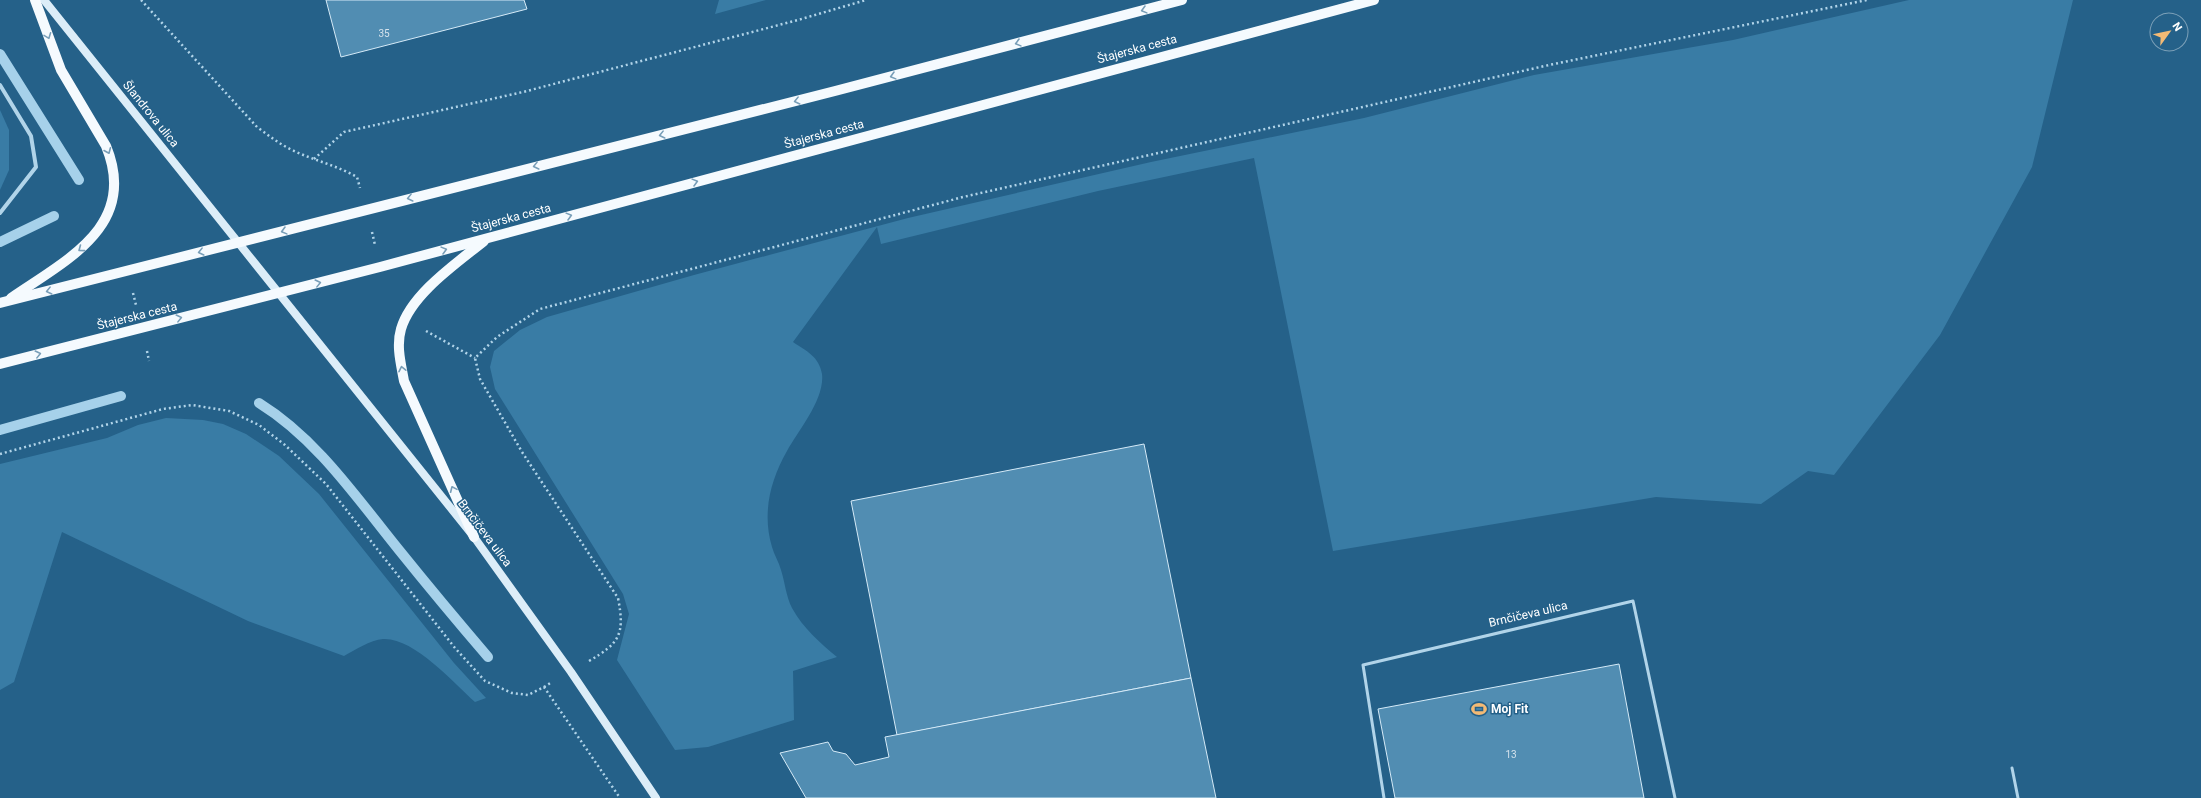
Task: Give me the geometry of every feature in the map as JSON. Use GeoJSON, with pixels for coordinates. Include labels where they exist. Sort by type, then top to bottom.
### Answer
{"type":"FeatureCollection","features":[{"type":"Feature","properties":{"kind":"main road"},"geometry":{"type":"LineString","coordinates":[[2,303],[86,246],[106,220],[114,195],[114,170],[106,146],[61,70],[35,0]]}},
{"type":"Feature","properties":{"kind":"main road"},"geometry":{"type":"LineString","coordinates":[[2,303],[835,91],[1182,0]]}},
{"type":"Feature","properties":{"kind":"main road","name":"Štajerska cesta"},"geometry":{"type":"LineString","coordinates":[[0,364],[486,238],[1374,0]]}},
{"type":"Feature","properties":{"kind":"main road"},"geometry":{"type":"LineString","coordinates":[[474,537],[404,381],[399,357],[401,330],[414,306],[431,286],[486,238]]}},
{"type":"Feature","properties":{"kind":"street","name":"Šlandrova ulica"},"geometry":{"type":"LineString","coordinates":[[44,0],[239,243]]}},
{"type":"Feature","properties":{"kind":"street"},"geometry":{"type":"LineString","coordinates":[[0,85],[31,136],[36,167],[0,213]]}},
{"type":"Feature","properties":{"kind":"street"},"geometry":{"type":"LineString","coordinates":[[239,243],[280,292]]}},
{"type":"Feature","properties":{"kind":"street","name":"Brnčičeva ulica"},"geometry":{"type":"LineString","coordinates":[[280,292],[474,537],[571,672],[656,798]]}},
{"type":"Feature","properties":{"kind":"lane","name":"Brnčičeva ulica"},"geometry":{"type":"LineString","coordinates":[[1384,798],[1363,665],[1633,601],[1675,798]]}},
{"type":"Feature","properties":{"kind":"lane"},"geometry":{"type":"LineString","coordinates":[[2012,768],[2018,798]]}},
{"type":"Feature","properties":{"kind":"path"},"geometry":{"type":"LineString","coordinates":[[141,0],[257,127],[275,141],[314,159],[342,169],[357,177]]}},
{"type":"Feature","properties":{"kind":"path"},"geometry":{"type":"LineString","coordinates":[[314,159],[344,132],[523,92],[798,20],[866,0]]}},
{"type":"Feature","properties":{"kind":"path"},"geometry":{"type":"LineString","coordinates":[[475,358],[497,337],[540,309],[963,197],[1549,65],[1867,0]]}},
{"type":"Feature","properties":{"kind":"path"},"geometry":{"type":"LineString","coordinates":[[0,454],[163,410],[192,405],[229,411],[259,425],[285,445],[326,484],[455,648],[485,680],[512,693],[528,695],[611,648],[620,632],[621,614],[618,598],[522,452],[480,379],[475,358],[424,330]]}},
{"type":"Feature","properties":{"kind":"path"},"geometry":{"type":"LineString","coordinates":[[544,687],[620,798]]}},
{"type":"Feature","properties":{"kind":"shaded area"},"geometry":{"type":"Polygon","coordinates":[[[719,0],[766,0],[715,14],[719,0]]]}},
{"type":"Feature","properties":{"kind":"shaded area"},"geometry":{"type":"Polygon","coordinates":[[[1909,0],[2073,0],[2032,167],[1940,335],[1834,475],[1808,471],[1761,504],[1656,497],[1333,551],[1254,158],[1098,191],[881,244],[877,227],[793,342],[815,358],[822,374],[822,384],[810,414],[781,462],[769,498],[769,534],[790,604],[796,615],[807,629],[818,641],[837,657],[793,671],[794,720],[708,747],[675,750],[617,660],[629,614],[623,594],[495,389],[490,367],[494,351],[520,330],[547,317],[694,275],[908,218],[1151,162],[1364,118],[1534,75],[1733,40],[1909,0]]]}},
{"type":"Feature","properties":{"kind":"shaded area"},"geometry":{"type":"Polygon","coordinates":[[[0,110],[9,130],[9,170],[0,190],[0,110]]]}},
{"type":"Feature","properties":{"kind":"shaded area"},"geometry":{"type":"Polygon","coordinates":[[[166,418],[203,420],[223,424],[246,434],[279,456],[319,494],[454,663],[486,698],[475,702],[432,662],[407,645],[395,640],[383,639],[373,641],[344,656],[248,621],[62,532],[14,682],[0,690],[0,464],[107,438],[138,425],[166,418]]]}},
{"type":"Feature","properties":{"kind":"building"},"geometry":{"type":"Polygon","coordinates":[[[326,0],[524,0],[527,9],[341,57],[326,0]]]}},
{"type":"Feature","properties":{"kind":"building"},"geometry":{"type":"Polygon","coordinates":[[[1144,444],[1191,678],[897,735],[851,501],[1144,444]]]}},
{"type":"Feature","properties":{"kind":"building"},"geometry":{"type":"Polygon","coordinates":[[[1619,664],[1644,798],[1395,798],[1378,709],[1619,664]]]}},
{"type":"Feature","properties":{"kind":"building"},"geometry":{"type":"Polygon","coordinates":[[[1191,678],[1216,798],[806,798],[780,753],[828,742],[833,751],[846,754],[855,765],[889,757],[885,737],[1191,678]]]}},
{"type":"Feature","properties":{"kind":"waterway"},"geometry":{"type":"LineString","coordinates":[[0,54],[79,180]]}},
{"type":"Feature","properties":{"kind":"waterway"},"geometry":{"type":"LineString","coordinates":[[0,242],[54,216]]}},
{"type":"Feature","properties":{"kind":"waterway"},"geometry":{"type":"LineString","coordinates":[[0,430],[121,396]]}},
{"type":"Feature","properties":{"kind":"waterway"},"geometry":{"type":"LineString","coordinates":[[259,403],[280,417],[335,470],[488,657]]}},
{"type":"Feature","properties":{"kind":"place","name":"Moj Fit"},"geometry":{"type":"Point","coordinates":[1479,709]}}]}
